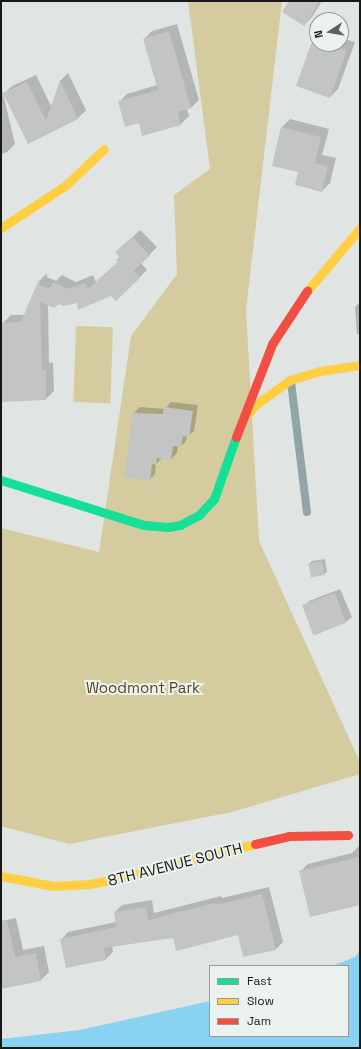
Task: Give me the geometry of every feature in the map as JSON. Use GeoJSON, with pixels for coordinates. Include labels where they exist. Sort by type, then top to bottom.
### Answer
{"type":"FeatureCollection","features":[{"type":"Feature","properties":{"kind":"street"},"geometry":{"type":"LineString","coordinates":[[1,228],[66,185],[104,149]]}},
{"type":"Feature","properties":{"kind":"street"},"geometry":{"type":"LineString","coordinates":[[1,480],[88,506],[132,523],[157,526],[180,525],[199,514],[214,498],[272,344],[289,316],[325,267],[360,228]]}},
{"type":"Feature","properties":{"kind":"street"},"geometry":{"type":"LineString","coordinates":[[244,421],[255,405],[290,380],[320,370],[360,365]]}},
{"type":"Feature","properties":{"kind":"street","name":"8TH AVENUE SOUTH"},"geometry":{"type":"LineString","coordinates":[[1,876],[53,886],[88,884],[117,879],[289,836],[348,836]]}},
{"type":"Feature","properties":{"kind":"lane"},"geometry":{"type":"LineString","coordinates":[[290,380],[307,512]]}},
{"type":"Feature","properties":{"kind":"green space","name":"Woodmont Park"},"geometry":{"type":"Polygon","coordinates":[[[188,1],[282,1],[246,310],[259,541],[360,762],[360,774],[232,812],[69,844],[1,826],[1,528],[99,552],[131,336],[177,274],[174,195],[210,169],[188,1]]]}},
{"type":"Feature","properties":{"kind":"green space"},"geometry":{"type":"Polygon","coordinates":[[[76,326],[113,327],[110,403],[73,402],[76,326]]]}},
{"type":"Feature","properties":{"kind":"water"},"geometry":{"type":"Polygon","coordinates":[[[360,950],[360,1048],[1,1048],[1,1039],[80,1030],[209,1001],[209,1037],[349,1037],[349,965],[335,965],[355,957],[360,950]]]}},
{"type":"Feature","properties":{"kind":"building"},"geometry":{"type":"Polygon","coordinates":[[[289,1],[320,1],[313,12],[309,12],[309,18],[304,26],[282,12],[289,1]]]}},
{"type":"Feature","properties":{"kind":"building"},"geometry":{"type":"Polygon","coordinates":[[[169,31],[191,108],[178,112],[181,125],[142,136],[139,123],[125,127],[118,101],[158,90],[143,39],[169,31]]]}},
{"type":"Feature","properties":{"kind":"building"},"geometry":{"type":"Polygon","coordinates":[[[309,50],[309,52],[346,52],[330,98],[296,86],[309,50]]]}},
{"type":"Feature","properties":{"kind":"building"},"geometry":{"type":"Polygon","coordinates":[[[60,80],[78,119],[28,144],[3,93],[27,82],[46,121],[60,80]]]}},
{"type":"Feature","properties":{"kind":"building"},"geometry":{"type":"Polygon","coordinates":[[[281,127],[321,137],[315,163],[328,166],[322,192],[295,185],[298,172],[272,166],[281,127]]]}},
{"type":"Feature","properties":{"kind":"building"},"geometry":{"type":"Polygon","coordinates":[[[132,237],[150,256],[133,271],[140,278],[116,301],[111,296],[78,310],[77,303],[63,306],[59,304],[54,308],[40,302],[42,370],[46,370],[46,400],[1,402],[2,323],[21,322],[39,279],[40,285],[50,289],[53,282],[68,289],[85,283],[88,289],[118,262],[116,260],[119,257],[115,252],[132,237]]]}},
{"type":"Feature","properties":{"kind":"building"},"geometry":{"type":"Polygon","coordinates":[[[164,407],[193,411],[189,437],[183,436],[181,447],[173,446],[171,460],[157,458],[156,465],[152,464],[150,481],[124,477],[133,413],[163,414],[164,407]]]}},
{"type":"Feature","properties":{"kind":"building"},"geometry":{"type":"Polygon","coordinates":[[[322,561],[325,575],[311,578],[308,564],[322,561]]]}},
{"type":"Feature","properties":{"kind":"building"},"geometry":{"type":"Polygon","coordinates":[[[335,593],[346,623],[313,635],[302,605],[335,593]]]}},
{"type":"Feature","properties":{"kind":"building"},"geometry":{"type":"Polygon","coordinates":[[[360,857],[360,905],[310,917],[299,871],[360,857]]]}},
{"type":"Feature","properties":{"kind":"building"},"geometry":{"type":"Polygon","coordinates":[[[262,894],[276,950],[243,957],[238,935],[176,951],[173,938],[104,948],[106,960],[66,968],[60,939],[116,927],[114,912],[146,907],[148,920],[214,903],[215,905],[262,894]]]}},
{"type":"Feature","properties":{"kind":"building"},"geometry":{"type":"Polygon","coordinates":[[[7,920],[15,957],[36,953],[41,981],[1,989],[1,921],[7,920]]]}},
{"type":"Feature","properties":{"kind":"traffic: fast"},"geometry":{"type":"LineString","coordinates":[[1,480],[144,525],[168,527],[180,525],[199,515],[214,499],[236,437]]}},
{"type":"Feature","properties":{"kind":"traffic: slow"},"geometry":{"type":"LineString","coordinates":[[1,228],[66,185],[104,149]]}},
{"type":"Feature","properties":{"kind":"traffic: slow"},"geometry":{"type":"LineString","coordinates":[[307,291],[360,228]]}},
{"type":"Feature","properties":{"kind":"traffic: slow"},"geometry":{"type":"LineString","coordinates":[[249,413],[255,405],[290,380],[320,371],[360,365]]}},
{"type":"Feature","properties":{"kind":"traffic: slow"},"geometry":{"type":"LineString","coordinates":[[1,876],[53,886],[89,884],[117,879],[255,844]]}},
{"type":"Feature","properties":{"kind":"traffic: jam"},"geometry":{"type":"LineString","coordinates":[[236,437],[272,344],[307,291]]}},
{"type":"Feature","properties":{"kind":"traffic: jam"},"geometry":{"type":"LineString","coordinates":[[255,844],[289,836],[348,835]]}}]}
